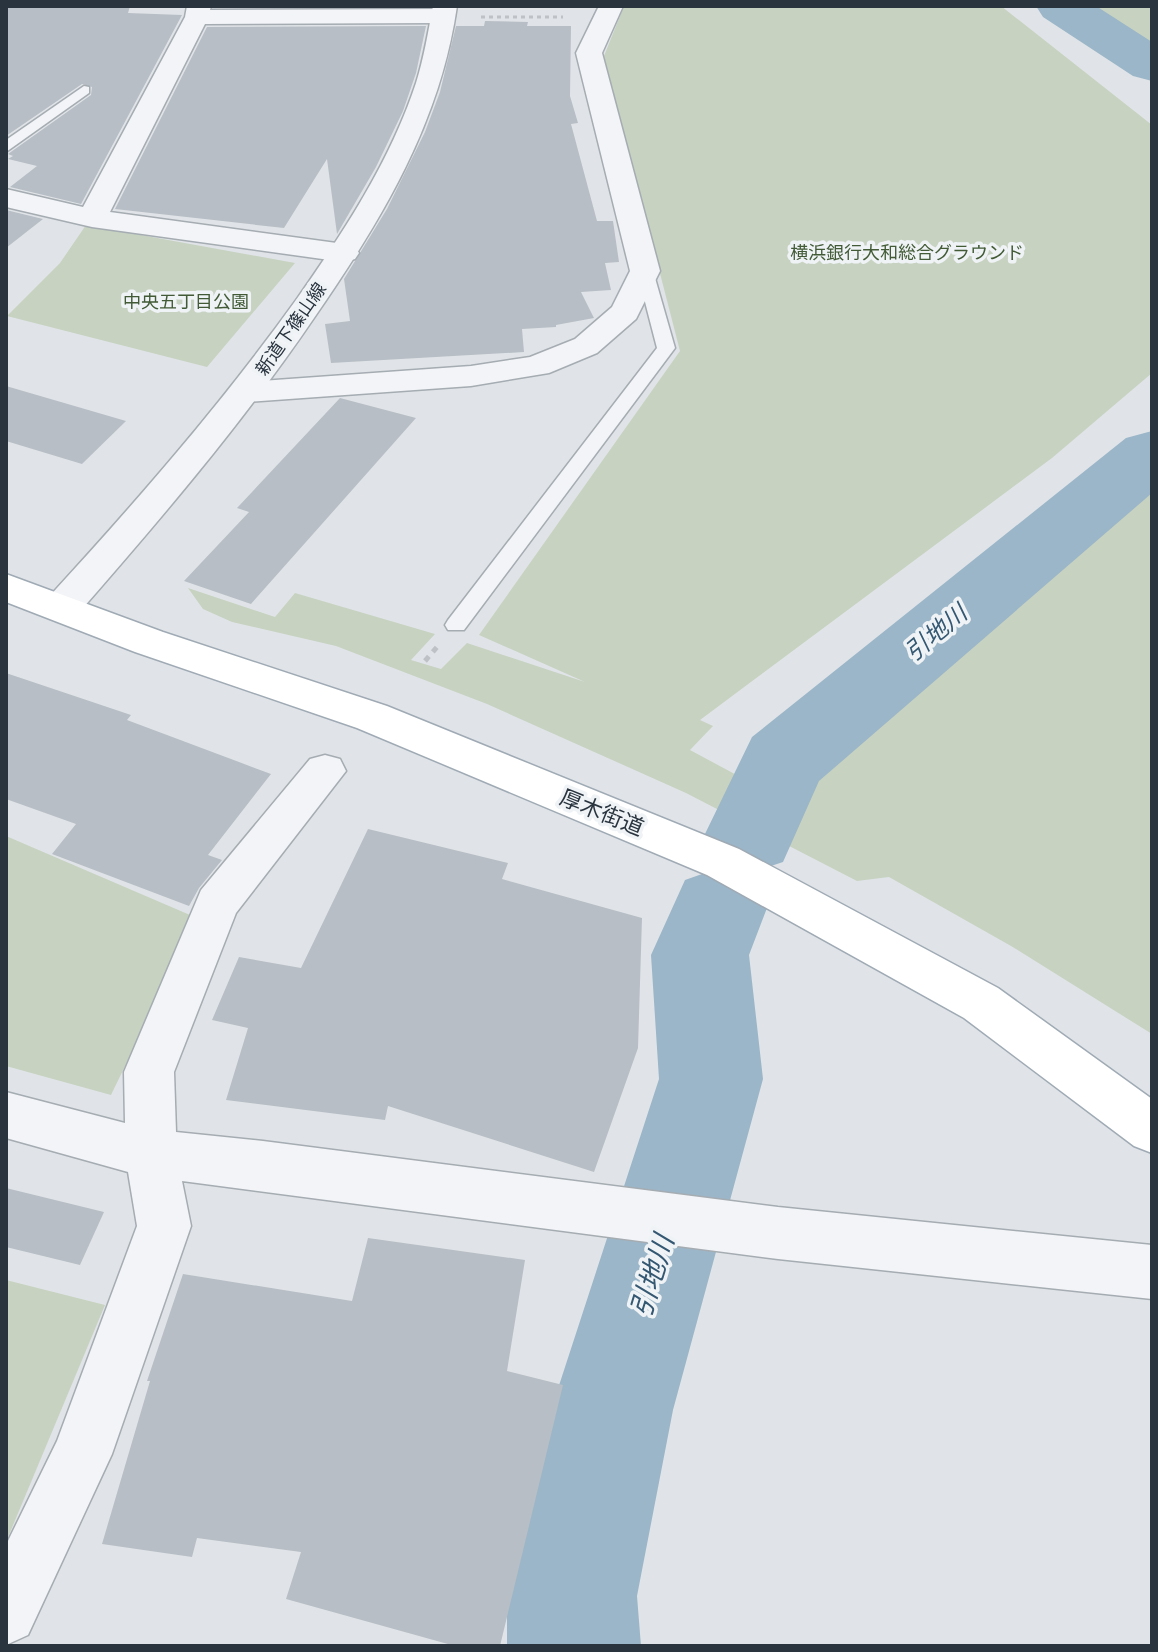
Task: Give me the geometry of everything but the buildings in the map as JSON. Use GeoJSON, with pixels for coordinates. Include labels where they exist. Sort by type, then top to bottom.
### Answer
{"type":"FeatureCollection","features":[{"type":"Feature","properties":{"kind":"main road","name":"厚木街道"},"geometry":{"type":"LineString","coordinates":[[6,587],[149,642],[372,717],[723,862],[981,1003],[1152,1129]]}},
{"type":"Feature","properties":{"kind":"street"},"geometry":{"type":"LineString","coordinates":[[246,392],[471,376],[537,366],[586,346],[625,312],[645,271],[589,53],[611,6]]}},
{"type":"Feature","properties":{"kind":"street"},"geometry":{"type":"LineString","coordinates":[[92,218],[198,12],[444,11]]}},
{"type":"Feature","properties":{"kind":"street","name":"新道下篠山線"},"geometry":{"type":"LineString","coordinates":[[61,608],[246,392],[344,253],[389,177],[429,84],[444,11]]}},
{"type":"Feature","properties":{"kind":"street"},"geometry":{"type":"LineString","coordinates":[[6,198],[92,218],[344,253]]}},
{"type":"Feature","properties":{"kind":"street"},"geometry":{"type":"LineString","coordinates":[[6,1613],[82,1454],[164,1226],[151,1154],[149,1072],[217,903],[325,771]]}},
{"type":"Feature","properties":{"kind":"street"},"geometry":{"type":"LineString","coordinates":[[6,1115],[151,1154],[620,1210],[778,1233],[1152,1272]]}},
{"type":"Feature","properties":{"kind":"lane"},"geometry":{"type":"LineString","coordinates":[[6,147],[84,90]]}},
{"type":"Feature","properties":{"kind":"lane"},"geometry":{"type":"LineString","coordinates":[[456,625],[666,348],[645,271]]}},
{"type":"Feature","properties":{"kind":"path"},"geometry":{"type":"LineString","coordinates":[[479,17],[539,17]]}},
{"type":"Feature","properties":{"kind":"green space","name":"横浜銀行大和総合グラウンド"},"geometry":{"type":"Polygon","coordinates":[[[624,6],[1001,6],[1152,125],[1152,373],[1052,458],[700,720],[713,726],[690,750],[757,786],[939,665],[1064,562],[1152,479],[1152,1034],[1011,946],[889,877],[857,881],[686,793],[487,704],[336,646],[232,622],[203,609],[188,588],[275,617],[295,593],[435,634],[411,660],[441,669],[467,643],[585,682],[479,635],[680,351],[604,56],[624,6]]]}},
{"type":"Feature","properties":{"kind":"green space"},"geometry":{"type":"Polygon","coordinates":[[[1072,6],[1152,6],[1152,58],[1072,6]]]}},
{"type":"Feature","properties":{"kind":"green space","name":"中央五丁目公園"},"geometry":{"type":"Polygon","coordinates":[[[86,225],[295,263],[207,367],[7,316],[60,263],[86,225]]]}},
{"type":"Feature","properties":{"kind":"green space"},"geometry":{"type":"Polygon","coordinates":[[[6,836],[197,918],[111,1095],[6,1066],[6,836]]]}},
{"type":"Feature","properties":{"kind":"green space"},"geometry":{"type":"Polygon","coordinates":[[[6,1280],[105,1305],[6,1542],[6,1280]]]}},
{"type":"Feature","properties":{"kind":"waterway","name":"引地川"},"geometry":{"type":"LineString","coordinates":[[1061,6],[1152,65]]}},
{"type":"Feature","properties":{"kind":"waterway","name":"引地川"},"geometry":{"type":"LineString","coordinates":[[750,836],[783,761],[1152,454]]}},
{"type":"Feature","properties":{"kind":"waterway","name":"引地川"},"geometry":{"type":"LineString","coordinates":[[574,1646],[572,1596],[612,1410],[711,1079],[700,955],[719,908]]}}]}
